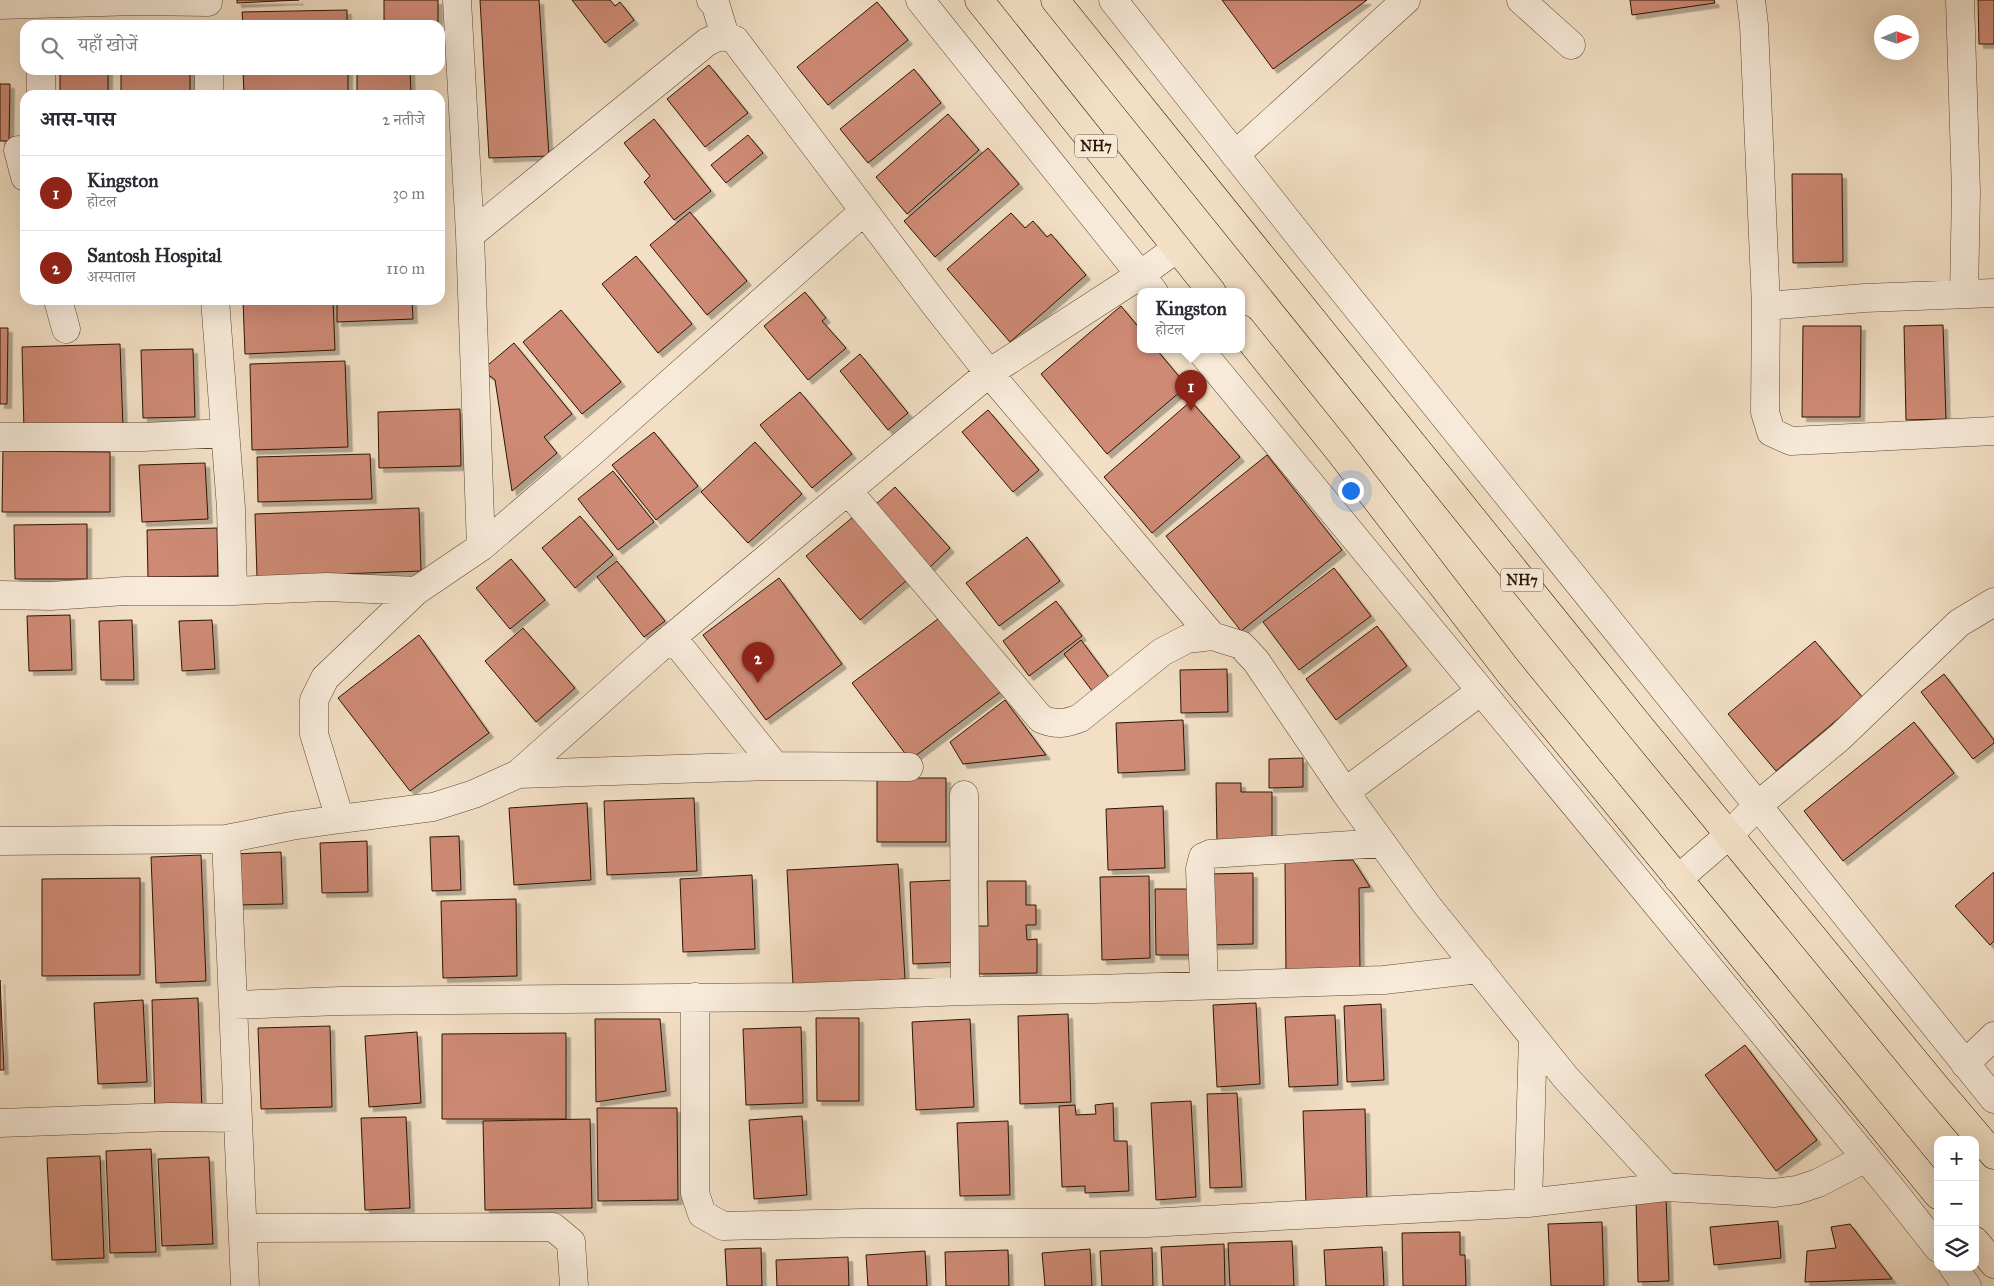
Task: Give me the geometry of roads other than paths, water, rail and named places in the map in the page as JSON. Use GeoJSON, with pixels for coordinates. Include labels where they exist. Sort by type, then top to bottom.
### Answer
{"type":"FeatureCollection","features":[{"type":"Feature","properties":{"kind":"highway","name":"NH7"},"geometry":{"type":"LineString","coordinates":[[979,0],[1209,288]]}},
{"type":"Feature","properties":{"kind":"highway","name":"NH7"},"geometry":{"type":"LineString","coordinates":[[1055,0],[1630,714],[1994,1155]]}},
{"type":"Feature","properties":{"kind":"highway"},"geometry":{"type":"LineString","coordinates":[[1245,334],[1339,451],[1508,670],[1934,1190]]}},
{"type":"Feature","properties":{"kind":"highway"},"geometry":{"type":"LineString","coordinates":[[1979,1247],[1994,1264]]}},
{"type":"Feature","properties":{"kind":"street"},"geometry":{"type":"LineString","coordinates":[[457,0],[470,235],[480,547]]}},
{"type":"Feature","properties":{"kind":"street"},"geometry":{"type":"LineString","coordinates":[[711,0],[716,6],[726,36]]}},
{"type":"Feature","properties":{"kind":"street"},"geometry":{"type":"LineString","coordinates":[[920,0],[1147,284],[1177,248]]}},
{"type":"Feature","properties":{"kind":"street"},"geometry":{"type":"LineString","coordinates":[[1112,0],[1994,1099]]}},
{"type":"Feature","properties":{"kind":"street"},"geometry":{"type":"LineString","coordinates":[[1235,155],[1406,0]]}},
{"type":"Feature","properties":{"kind":"street"},"geometry":{"type":"LineString","coordinates":[[1521,0],[1571,45]]}},
{"type":"Feature","properties":{"kind":"street"},"geometry":{"type":"LineString","coordinates":[[1751,0],[1754,25],[1766,306],[1765,412],[1771,432],[1791,441],[1994,431]]}},
{"type":"Feature","properties":{"kind":"street"},"geometry":{"type":"LineString","coordinates":[[1960,0],[1966,192],[1964,294]]}},
{"type":"Feature","properties":{"kind":"street"},"geometry":{"type":"LineString","coordinates":[[0,5],[40,15],[69,2],[138,1],[208,9]]}},
{"type":"Feature","properties":{"kind":"street"},"geometry":{"type":"LineString","coordinates":[[470,235],[708,42],[718,37],[726,36],[735,40],[864,212],[989,373],[1212,636]]}},
{"type":"Feature","properties":{"kind":"street"},"geometry":{"type":"LineString","coordinates":[[40,75],[40,90]]}},
{"type":"Feature","properties":{"kind":"street"},"geometry":{"type":"LineString","coordinates":[[209,75],[209,90]]}},
{"type":"Feature","properties":{"kind":"street"},"geometry":{"type":"LineString","coordinates":[[14,151],[20,165]]}},
{"type":"Feature","properties":{"kind":"street"},"geometry":{"type":"LineString","coordinates":[[340,819],[314,734],[314,700],[325,678],[416,591],[480,547],[599,447],[864,212]]}},
{"type":"Feature","properties":{"kind":"street"},"geometry":{"type":"LineString","coordinates":[[0,841],[226,839],[291,826],[433,807],[474,794],[518,774],[672,637],[989,373],[1137,290]]}},
{"type":"Feature","properties":{"kind":"street"},"geometry":{"type":"LineString","coordinates":[[1766,306],[1865,298],[1994,293]]}},
{"type":"Feature","properties":{"kind":"street"},"geometry":{"type":"LineString","coordinates":[[59,305],[66,328]]}},
{"type":"Feature","properties":{"kind":"street"},"geometry":{"type":"LineString","coordinates":[[216,305],[231,508],[233,591]]}},
{"type":"Feature","properties":{"kind":"street"},"geometry":{"type":"LineString","coordinates":[[1202,353],[1934,1243]]}},
{"type":"Feature","properties":{"kind":"street"},"geometry":{"type":"LineString","coordinates":[[0,437],[143,437],[225,433]]}},
{"type":"Feature","properties":{"kind":"street"},"geometry":{"type":"LineString","coordinates":[[848,491],[1041,719],[1054,724],[1067,724],[1080,718],[1162,652],[1187,639],[1212,636],[1241,645],[1256,662],[1345,792],[1426,904],[1566,1078],[1666,1188]]}},
{"type":"Feature","properties":{"kind":"street"},"geometry":{"type":"LineString","coordinates":[[0,595],[51,596],[125,591],[233,591],[327,588],[416,591]]}},
{"type":"Feature","properties":{"kind":"street"},"geometry":{"type":"LineString","coordinates":[[1678,879],[1730,834],[1757,806],[1839,738],[1959,623],[1994,602]]}},
{"type":"Feature","properties":{"kind":"street"},"geometry":{"type":"LineString","coordinates":[[672,637],[775,766]]}},
{"type":"Feature","properties":{"kind":"street"},"geometry":{"type":"LineString","coordinates":[[1345,792],[1457,711],[1481,691]]}},
{"type":"Feature","properties":{"kind":"street"},"geometry":{"type":"LineString","coordinates":[[518,774],[775,766],[909,767]]}},
{"type":"Feature","properties":{"kind":"street"},"geometry":{"type":"LineString","coordinates":[[964,795],[965,991]]}},
{"type":"Feature","properties":{"kind":"street"},"geometry":{"type":"LineString","coordinates":[[226,839],[246,1286]]}},
{"type":"Feature","properties":{"kind":"street"},"geometry":{"type":"LineString","coordinates":[[1204,985],[1200,868],[1202,858],[1210,854],[1382,843]]}},
{"type":"Feature","properties":{"kind":"street"},"geometry":{"type":"LineString","coordinates":[[233,1005],[340,1001],[804,997],[1384,980],[1480,970]]}},
{"type":"Feature","properties":{"kind":"street"},"geometry":{"type":"LineString","coordinates":[[695,997],[695,1193],[702,1214],[723,1226],[863,1223],[1147,1223],[1528,1203],[1666,1188],[1774,1193],[1797,1190],[1818,1183],[1866,1158]]}},
{"type":"Feature","properties":{"kind":"street"},"geometry":{"type":"LineString","coordinates":[[1965,1064],[1994,1036]]}},
{"type":"Feature","properties":{"kind":"street"},"geometry":{"type":"LineString","coordinates":[[1528,1203],[1533,1037]]}},
{"type":"Feature","properties":{"kind":"street"},"geometry":{"type":"LineString","coordinates":[[0,1123],[238,1118]]}},
{"type":"Feature","properties":{"kind":"street"},"geometry":{"type":"LineString","coordinates":[[243,1228],[554,1227],[571,1242],[574,1286]]}},
{"type":"Feature","properties":{"kind":"street"},"geometry":{"type":"LineString","coordinates":[[1956,1271],[1967,1286]]}},
{"type":"Feature","properties":{"kind":"place","name":"Kingston"},"geometry":{"type":"Point","coordinates":[1191,411]}},
{"type":"Feature","properties":{"kind":"place","name":"Santosh Hospital"},"geometry":{"type":"Point","coordinates":[758,683]}}]}
